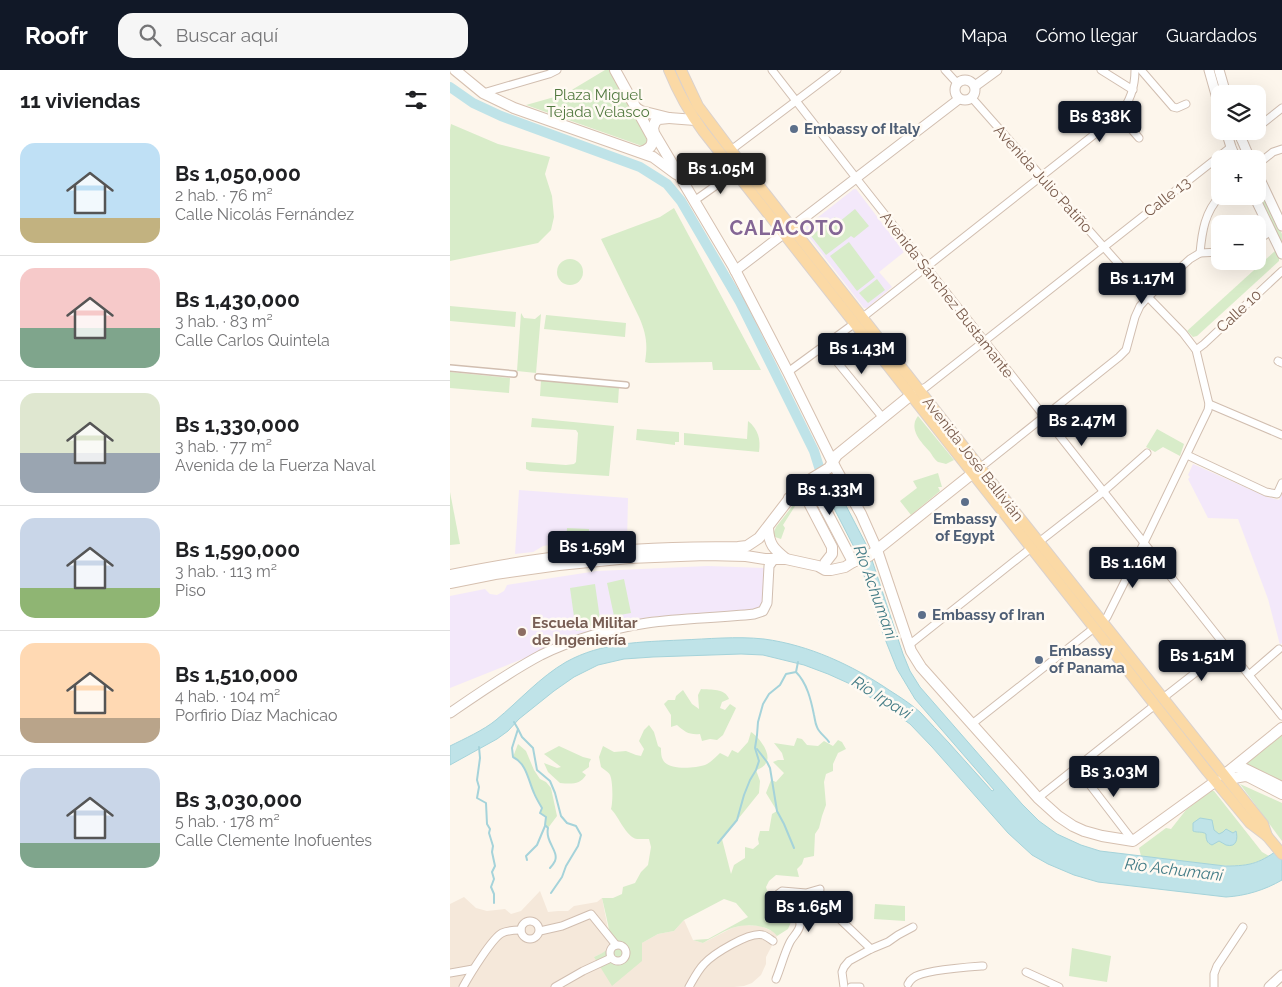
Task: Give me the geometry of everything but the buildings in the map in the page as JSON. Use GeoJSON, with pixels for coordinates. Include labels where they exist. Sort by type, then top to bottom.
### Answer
{"type":"FeatureCollection","features":[{"type":"Feature","properties":{"kind":"main road"},"geometry":{"type":"LineString","coordinates":[[455,70],[483,93],[514,108],[653,157],[679,176]]}},
{"type":"Feature","properties":{"kind":"main road"},"geometry":{"type":"LineString","coordinates":[[615,70],[653,141],[649,149],[640,152]]}},
{"type":"Feature","properties":{"kind":"main road","name":"Avenida José Ballivián"},"geometry":{"type":"LineString","coordinates":[[669,70],[695,120],[735,172],[787,229],[1098,625],[1146,676],[1159,702]]}},
{"type":"Feature","properties":{"kind":"main road","name":"Avenida José Ballivián"},"geometry":{"type":"LineString","coordinates":[[680,70],[698,106],[749,173],[787,229]]}},
{"type":"Feature","properties":{"kind":"main road"},"geometry":{"type":"LineString","coordinates":[[636,108],[668,118],[700,120],[742,171],[749,173]]}},
{"type":"Feature","properties":{"kind":"main road"},"geometry":{"type":"LineString","coordinates":[[668,118],[659,119],[655,122],[653,130],[734,268],[788,372],[831,465],[861,514],[874,555],[915,658],[1038,798],[1058,816],[1073,826],[1102,836],[1133,842],[1235,767],[1282,728]]}},
{"type":"Feature","properties":{"kind":"main road"},"geometry":{"type":"LineString","coordinates":[[450,575],[667,548],[747,546],[759,538],[768,528],[789,498],[801,485],[831,465],[837,455],[916,393]]}},
{"type":"Feature","properties":{"kind":"main road"},"geometry":{"type":"LineString","coordinates":[[629,554],[717,555],[786,559],[821,565],[825,570],[845,568],[874,555],[977,470]]}},
{"type":"Feature","properties":{"kind":"main road"},"geometry":{"type":"LineString","coordinates":[[813,478],[855,562]]}},
{"type":"Feature","properties":{"kind":"main road"},"geometry":{"type":"LineString","coordinates":[[789,498],[801,496],[806,498],[832,547],[832,554],[821,565]]}},
{"type":"Feature","properties":{"kind":"main road"},"geometry":{"type":"LineString","coordinates":[[768,528],[771,545],[786,559]]}},
{"type":"Feature","properties":{"kind":"main road"},"geometry":{"type":"LineString","coordinates":[[450,583],[552,562]]}},
{"type":"Feature","properties":{"kind":"main road"},"geometry":{"type":"LineString","coordinates":[[1098,625],[1220,778],[1250,823],[1271,840],[1282,854]]}},
{"type":"Feature","properties":{"kind":"main road"},"geometry":{"type":"LineString","coordinates":[[1235,767],[1250,771],[1282,787]]}},
{"type":"Feature","properties":{"kind":"main road"},"geometry":{"type":"LineString","coordinates":[[1220,778],[1244,776],[1282,794]]}},
{"type":"Feature","properties":{"kind":"street"},"geometry":{"type":"LineString","coordinates":[[483,93],[557,70]]}},
{"type":"Feature","properties":{"kind":"street","name":"Avenida Sánchez Bustamante"},"geometry":{"type":"LineString","coordinates":[[772,70],[1043,417],[1282,716]]}},
{"type":"Feature","properties":{"kind":"street"},"geometry":{"type":"LineString","coordinates":[[731,150],[838,70]]}},
{"type":"Feature","properties":{"kind":"street"},"geometry":{"type":"LineString","coordinates":[[945,70],[957,83]]}},
{"type":"Feature","properties":{"kind":"street"},"geometry":{"type":"LineString","coordinates":[[973,84],[989,70]]}},
{"type":"Feature","properties":{"kind":"street"},"geometry":{"type":"LineString","coordinates":[[973,84],[997,70]]}},
{"type":"Feature","properties":{"kind":"street"},"geometry":{"type":"LineString","coordinates":[[1101,70],[1133,90]]}},
{"type":"Feature","properties":{"kind":"street"},"geometry":{"type":"LineString","coordinates":[[788,372],[859,320],[1119,115],[1133,90],[1135,70]]}},
{"type":"Feature","properties":{"kind":"street"},"geometry":{"type":"LineString","coordinates":[[1141,70],[1173,107],[1177,108],[1186,104]]}},
{"type":"Feature","properties":{"kind":"street"},"geometry":{"type":"LineString","coordinates":[[1209,70],[1213,85]]}},
{"type":"Feature","properties":{"kind":"street"},"geometry":{"type":"LineString","coordinates":[[1220,70],[1224,85]]}},
{"type":"Feature","properties":{"kind":"street"},"geometry":{"type":"LineString","coordinates":[[957,83],[966,80],[973,84],[975,93],[972,98],[966,100],[958,98]]}},
{"type":"Feature","properties":{"kind":"street"},"geometry":{"type":"LineString","coordinates":[[957,83],[955,91],[958,98]]}},
{"type":"Feature","properties":{"kind":"street"},"geometry":{"type":"LineString","coordinates":[[734,268],[958,98]]}},
{"type":"Feature","properties":{"kind":"street","name":"Avenida Julio Patiño"},"geometry":{"type":"LineString","coordinates":[[972,98],[1104,248],[1183,333],[1196,350]]}},
{"type":"Feature","properties":{"kind":"street"},"geometry":{"type":"LineString","coordinates":[[1266,121],[1282,108]]}},
{"type":"Feature","properties":{"kind":"street"},"geometry":{"type":"LineString","coordinates":[[1119,115],[1139,138]]}},
{"type":"Feature","properties":{"kind":"street"},"geometry":{"type":"LineString","coordinates":[[1229,140],[1232,150]]}},
{"type":"Feature","properties":{"kind":"street"},"geometry":{"type":"LineString","coordinates":[[1231,147],[1237,140]]}},
{"type":"Feature","properties":{"kind":"street","name":"Calle 13"},"geometry":{"type":"LineString","coordinates":[[916,393],[1231,147]]}},
{"type":"Feature","properties":{"kind":"street"},"geometry":{"type":"LineString","coordinates":[[1266,158],[1282,149]]}},
{"type":"Feature","properties":{"kind":"street"},"geometry":{"type":"LineString","coordinates":[[694,201],[735,172]]}},
{"type":"Feature","properties":{"kind":"street"},"geometry":{"type":"LineString","coordinates":[[1266,191],[1281,222]]}},
{"type":"Feature","properties":{"kind":"street"},"geometry":{"type":"LineString","coordinates":[[1200,253],[1207,214],[1212,205]]}},
{"type":"Feature","properties":{"kind":"street"},"geometry":{"type":"LineString","coordinates":[[1258,205],[1282,254]]}},
{"type":"Feature","properties":{"kind":"street"},"geometry":{"type":"LineString","coordinates":[[1266,234],[1271,231]]}},
{"type":"Feature","properties":{"kind":"street"},"geometry":{"type":"LineString","coordinates":[[977,470],[1126,350],[1134,318],[1140,306],[1190,259],[1200,253],[1211,252]]}},
{"type":"Feature","properties":{"kind":"street","name":"Calle 10"},"geometry":{"type":"LineString","coordinates":[[1196,350],[1282,271]]}},
{"type":"Feature","properties":{"kind":"street"},"geometry":{"type":"LineString","coordinates":[[824,346],[883,418]]}},
{"type":"Feature","properties":{"kind":"street"},"geometry":{"type":"LineString","coordinates":[[972,724],[1107,617],[1208,410],[1209,404],[1196,350]]}},
{"type":"Feature","properties":{"kind":"street"},"geometry":{"type":"LineString","coordinates":[[450,368],[514,374]]}},
{"type":"Feature","properties":{"kind":"street"},"geometry":{"type":"LineString","coordinates":[[538,378],[626,385]]}},
{"type":"Feature","properties":{"kind":"street"},"geometry":{"type":"LineString","coordinates":[[1209,404],[1282,436]]}},
{"type":"Feature","properties":{"kind":"street"},"geometry":{"type":"LineString","coordinates":[[909,645],[1103,492],[1147,453]]}},
{"type":"Feature","properties":{"kind":"street"},"geometry":{"type":"LineString","coordinates":[[1187,455],[1266,492],[1277,494],[1282,483]]}},
{"type":"Feature","properties":{"kind":"street"},"geometry":{"type":"LineString","coordinates":[[450,713],[510,673],[542,655],[611,630],[647,623],[754,614],[763,611],[767,603],[769,566],[774,559]]}},
{"type":"Feature","properties":{"kind":"street"},"geometry":{"type":"LineString","coordinates":[[1038,798],[1227,648]]}},
{"type":"Feature","properties":{"kind":"street"},"geometry":{"type":"LineString","coordinates":[[1249,675],[1279,649]]}},
{"type":"Feature","properties":{"kind":"street"},"geometry":{"type":"LineString","coordinates":[[1077,768],[1133,842]]}},
{"type":"Feature","properties":{"kind":"street"},"geometry":{"type":"LineString","coordinates":[[776,979],[780,964],[800,926],[797,916],[779,898],[778,894],[782,891],[806,893],[820,889],[820,898],[825,905],[871,949]]}},
{"type":"Feature","properties":{"kind":"street"},"geometry":{"type":"LineString","coordinates":[[540,931],[562,926],[591,914],[616,945],[624,948],[626,955],[623,960],[618,962],[611,958]]}},
{"type":"Feature","properties":{"kind":"street"},"geometry":{"type":"LineString","coordinates":[[531,921],[538,926],[540,931],[537,937],[528,939],[523,936],[521,930],[523,924],[531,921]]}},
{"type":"Feature","properties":{"kind":"street"},"geometry":{"type":"LineString","coordinates":[[844,987],[842,972],[849,961],[914,927]]}},
{"type":"Feature","properties":{"kind":"street"},"geometry":{"type":"LineString","coordinates":[[1214,987],[1214,974],[1217,966],[1242,927]]}},
{"type":"Feature","properties":{"kind":"street"},"geometry":{"type":"LineString","coordinates":[[463,987],[473,969],[501,933],[509,930],[521,930]]}},
{"type":"Feature","properties":{"kind":"street"},"geometry":{"type":"LineString","coordinates":[[689,987],[702,965],[732,944],[754,935],[763,935],[773,941]]}},
{"type":"Feature","properties":{"kind":"street"},"geometry":{"type":"LineString","coordinates":[[611,958],[610,950],[616,945]]}},
{"type":"Feature","properties":{"kind":"street"},"geometry":{"type":"LineString","coordinates":[[556,987],[583,971],[611,958]]}},
{"type":"Feature","properties":{"kind":"street"},"geometry":{"type":"LineString","coordinates":[[908,986],[911,979],[926,973],[983,966]]}},
{"type":"Feature","properties":{"kind":"street"},"geometry":{"type":"LineString","coordinates":[[450,973],[473,969]]}},
{"type":"Feature","properties":{"kind":"street"},"geometry":{"type":"LineString","coordinates":[[1026,972],[1059,987]]}},
{"type":"Feature","properties":{"kind":"street"},"geometry":{"type":"LineString","coordinates":[[1268,987],[1282,975]]}},
{"type":"Feature","properties":{"kind":"street"},"geometry":{"type":"LineString","coordinates":[[851,987],[860,987]]}},
{"type":"Feature","properties":{"kind":"shaded area"},"geometry":{"type":"Polygon","coordinates":[[[856,189],[904,252],[879,272],[892,287],[867,308],[864,308],[803,229],[856,189]]]}},
{"type":"Feature","properties":{"kind":"shaded area"},"geometry":{"type":"Polygon","coordinates":[[[1193,464],[1267,497],[1279,500],[1282,493],[1282,643],[1280,645],[1268,599],[1238,519],[1208,518],[1188,479],[1193,464]]]}},
{"type":"Feature","properties":{"kind":"shaded area"},"geometry":{"type":"Polygon","coordinates":[[[519,490],[628,498],[627,544],[567,547],[555,544],[543,546],[533,552],[515,554],[519,490]]]}},
{"type":"Feature","properties":{"kind":"shaded area"},"geometry":{"type":"Polygon","coordinates":[[[708,566],[765,568],[764,604],[760,609],[752,611],[649,617],[630,621],[575,638],[450,688],[450,596],[485,589],[490,594],[497,595],[504,591],[507,585],[597,571],[708,566]]]}},
{"type":"Feature","properties":{"kind":"shaded area"},"geometry":{"type":"Polygon","coordinates":[[[540,891],[548,912],[568,911],[574,906],[597,902],[602,898],[610,945],[605,952],[594,957],[642,943],[658,934],[674,931],[684,920],[693,940],[703,943],[732,928],[744,925],[761,926],[774,932],[777,936],[766,957],[766,964],[761,975],[752,983],[744,986],[450,987],[450,904],[464,897],[476,908],[487,911],[505,909],[511,914],[521,911],[540,891]]]}},
{"type":"Feature","properties":{"kind":"green space","name":"Plaza Miguel Tejada Velasco"},"geometry":{"type":"Polygon","coordinates":[[[605,70],[611,70],[625,96],[623,96],[648,140],[644,145],[642,146],[526,105],[565,94],[605,70]]]}},
{"type":"Feature","properties":{"kind":"green space"},"geometry":{"type":"Polygon","coordinates":[[[451,124],[498,144],[550,157],[545,174],[552,196],[554,217],[551,230],[538,243],[450,261],[451,124]]]}},
{"type":"Feature","properties":{"kind":"green space"},"geometry":{"type":"Polygon","coordinates":[[[1266,199],[1282,234],[1282,245],[1263,205],[1266,205],[1266,199]]]}},
{"type":"Feature","properties":{"kind":"green space"},"geometry":{"type":"Polygon","coordinates":[[[674,208],[761,370],[713,370],[712,362],[645,362],[645,334],[601,239],[660,217],[674,208]]]}},
{"type":"Feature","properties":{"kind":"green space"},"geometry":{"type":"Polygon","coordinates":[[[855,209],[869,226],[854,238],[851,236],[826,255],[811,236],[835,217],[839,222],[855,209]]]}},
{"type":"Feature","properties":{"kind":"green space"},"geometry":{"type":"Polygon","coordinates":[[[849,242],[875,277],[857,291],[830,256],[849,242]]]}},
{"type":"Feature","properties":{"kind":"green space"},"geometry":{"type":"Polygon","coordinates":[[[1275,251],[1279,261],[1197,336],[1193,337],[1187,331],[1254,270],[1266,270],[1266,259],[1275,251]]]}},
{"type":"Feature","properties":{"kind":"green space"},"geometry":{"type":"Polygon","coordinates":[[[570,259],[579,263],[583,272],[579,281],[570,285],[561,281],[557,272],[561,263],[570,259]]]}},
{"type":"Feature","properties":{"kind":"green space"},"geometry":{"type":"Polygon","coordinates":[[[877,279],[885,290],[868,303],[859,293],[877,279]]]}},
{"type":"Feature","properties":{"kind":"green space"},"geometry":{"type":"Polygon","coordinates":[[[450,306],[516,312],[515,327],[450,321],[450,306]]]}},
{"type":"Feature","properties":{"kind":"green space"},"geometry":{"type":"Polygon","coordinates":[[[521,313],[524,318],[535,319],[541,314],[536,373],[517,371],[521,313]]]}},
{"type":"Feature","properties":{"kind":"green space"},"geometry":{"type":"Polygon","coordinates":[[[546,315],[626,323],[625,337],[544,329],[546,315]]]}},
{"type":"Feature","properties":{"kind":"green space"},"geometry":{"type":"Polygon","coordinates":[[[450,372],[510,378],[509,393],[450,388],[450,372]]]}},
{"type":"Feature","properties":{"kind":"green space"},"geometry":{"type":"Polygon","coordinates":[[[541,380],[619,387],[618,403],[540,396],[541,380]]]}},
{"type":"Feature","properties":{"kind":"green space"},"geometry":{"type":"Polygon","coordinates":[[[918,416],[954,460],[946,464],[935,459],[920,440],[915,430],[915,421],[918,416]]]}},
{"type":"Feature","properties":{"kind":"green space"},"geometry":{"type":"Polygon","coordinates":[[[532,418],[614,426],[609,476],[530,471],[526,469],[526,462],[566,465],[576,462],[578,433],[576,430],[531,427],[532,418]]]}},
{"type":"Feature","properties":{"kind":"green space"},"geometry":{"type":"Polygon","coordinates":[[[748,421],[758,435],[760,443],[759,452],[684,445],[684,433],[747,439],[748,421]]]}},
{"type":"Feature","properties":{"kind":"green space"},"geometry":{"type":"Polygon","coordinates":[[[637,429],[679,432],[679,442],[675,442],[675,445],[636,440],[637,429]]]}},
{"type":"Feature","properties":{"kind":"green space"},"geometry":{"type":"Polygon","coordinates":[[[1157,429],[1184,444],[1180,456],[1163,447],[1155,452],[1146,447],[1157,429]]]}},
{"type":"Feature","properties":{"kind":"green space"},"geometry":{"type":"Polygon","coordinates":[[[938,473],[942,487],[938,487],[940,491],[911,515],[900,501],[917,488],[913,481],[938,473]]]}},
{"type":"Feature","properties":{"kind":"green space"},"geometry":{"type":"Polygon","coordinates":[[[450,492],[460,544],[450,545],[450,492]]]}},
{"type":"Feature","properties":{"kind":"green space"},"geometry":{"type":"Polygon","coordinates":[[[797,503],[783,525],[785,528],[781,539],[775,537],[773,534],[776,527],[794,504],[797,503]]]}},
{"type":"Feature","properties":{"kind":"green space"},"geometry":{"type":"Polygon","coordinates":[[[567,528],[589,529],[588,542],[566,541],[567,528]]]}},
{"type":"Feature","properties":{"kind":"green space"},"geometry":{"type":"Polygon","coordinates":[[[624,579],[631,613],[614,616],[607,583],[624,579]]]}},
{"type":"Feature","properties":{"kind":"green space"},"geometry":{"type":"Polygon","coordinates":[[[595,584],[601,626],[576,631],[570,588],[595,584]]]}},
{"type":"Feature","properties":{"kind":"green space"},"geometry":{"type":"Polygon","coordinates":[[[701,689],[721,691],[729,699],[722,702],[720,708],[725,710],[730,704],[736,708],[723,735],[717,740],[702,741],[700,734],[687,732],[677,725],[671,727],[671,715],[664,704],[668,700],[675,700],[676,696],[683,690],[692,704],[699,709],[698,695],[701,689]]]}},
{"type":"Feature","properties":{"kind":"green space"},"geometry":{"type":"Polygon","coordinates":[[[649,725],[654,732],[658,746],[661,748],[663,760],[676,767],[689,768],[701,766],[709,763],[720,753],[728,757],[732,750],[738,753],[748,742],[751,732],[764,746],[767,755],[766,763],[756,770],[760,781],[759,793],[722,839],[731,874],[734,865],[745,858],[745,847],[753,849],[759,844],[760,831],[769,831],[772,814],[777,811],[766,793],[771,780],[776,782],[784,773],[773,762],[784,760],[782,753],[774,743],[794,746],[797,738],[802,739],[807,745],[818,746],[824,741],[833,746],[838,740],[842,742],[846,749],[838,753],[833,764],[833,771],[826,774],[824,782],[826,805],[819,828],[815,834],[814,856],[804,858],[802,864],[797,869],[799,877],[776,875],[769,881],[766,887],[773,902],[790,919],[791,922],[788,929],[777,936],[762,927],[743,925],[728,930],[703,943],[693,940],[708,939],[748,917],[736,903],[724,899],[684,920],[674,931],[658,934],[642,943],[642,961],[612,986],[594,957],[605,951],[610,945],[609,929],[602,898],[613,898],[622,894],[623,887],[635,883],[641,872],[648,865],[651,847],[649,839],[637,839],[629,835],[611,809],[611,778],[609,773],[601,767],[599,757],[603,746],[614,752],[626,751],[641,756],[644,749],[639,741],[644,730],[649,725]]]}},
{"type":"Feature","properties":{"kind":"green space"},"geometry":{"type":"Polygon","coordinates":[[[1282,732],[1282,782],[1247,765],[1247,761],[1282,732]]]}},
{"type":"Feature","properties":{"kind":"green space"},"geometry":{"type":"Polygon","coordinates":[[[518,744],[526,751],[540,779],[551,788],[557,816],[548,828],[545,825],[546,817],[540,813],[542,808],[524,768],[513,757],[518,744]]]}},
{"type":"Feature","properties":{"kind":"green space"},"geometry":{"type":"Polygon","coordinates":[[[559,746],[591,759],[589,767],[582,772],[586,775],[581,781],[571,784],[560,783],[548,772],[544,763],[557,768],[561,767],[544,754],[559,746]]]}},
{"type":"Feature","properties":{"kind":"green space"},"geometry":{"type":"Polygon","coordinates":[[[1240,784],[1282,803],[1282,841],[1240,784]]]}},
{"type":"Feature","properties":{"kind":"green space"},"geometry":{"type":"Polygon","coordinates":[[[1211,791],[1214,791],[1262,852],[1269,856],[1250,864],[1231,866],[1141,856],[1139,848],[1166,828],[1171,829],[1186,810],[1211,791]]]}},
{"type":"Feature","properties":{"kind":"green space"},"geometry":{"type":"Polygon","coordinates":[[[875,904],[905,906],[905,921],[874,919],[875,904]]]}},
{"type":"Feature","properties":{"kind":"green space"},"geometry":{"type":"Polygon","coordinates":[[[1072,948],[1111,956],[1107,982],[1069,976],[1072,948]]]}},
{"type":"Feature","properties":{"kind":"water","name":"Río Irpavi"},"geometry":{"type":"Polygon","coordinates":[[[830,475],[868,548],[910,671],[920,687],[1039,821],[1057,834],[1100,851],[1225,866],[1255,862],[1268,857],[1282,847],[1282,880],[1255,892],[1226,897],[1098,882],[1074,875],[1048,864],[1032,855],[1008,833],[910,724],[848,683],[804,665],[763,655],[653,657],[624,659],[598,665],[574,677],[554,691],[497,739],[450,765],[450,746],[491,724],[556,668],[580,655],[622,644],[754,638],[781,642],[814,651],[845,664],[875,681],[920,712],[992,791],[994,790],[915,699],[897,669],[883,634],[856,551],[820,481],[830,475]]]}},
{"type":"Feature","properties":{"kind":"water"},"geometry":{"type":"Polygon","coordinates":[[[1200,818],[1212,820],[1214,830],[1219,834],[1226,829],[1233,833],[1236,831],[1237,839],[1235,844],[1230,846],[1219,841],[1212,845],[1209,843],[1206,834],[1193,831],[1193,823],[1200,818]]]}},
{"type":"Feature","properties":{"kind":"waterway","name":"Río Achumani"},"geometry":{"type":"LineString","coordinates":[[450,87],[473,103],[501,116],[640,167],[667,184],[681,201],[740,302],[814,451],[819,467],[831,490]]}},
{"type":"Feature","properties":{"kind":"waterway"},"geometry":{"type":"LineString","coordinates":[[718,843],[737,820],[744,795],[759,761],[755,748],[758,722],[763,704],[769,694],[780,685],[786,674],[796,672],[798,662]]}},
{"type":"Feature","properties":{"kind":"waterway"},"geometry":{"type":"LineString","coordinates":[[796,672],[808,692],[818,729],[829,742]]}},
{"type":"Feature","properties":{"kind":"waterway"},"geometry":{"type":"LineString","coordinates":[[514,722],[518,729],[512,748],[513,757],[524,768],[542,808],[540,813],[546,817],[545,825],[548,828],[548,838],[556,857],[555,862],[550,868]]}},
{"type":"Feature","properties":{"kind":"waterway"},"geometry":{"type":"LineString","coordinates":[[518,729],[522,737],[533,748],[537,770],[550,781],[561,816],[567,823],[576,826],[581,835],[578,846],[562,877],[551,893]]}},
{"type":"Feature","properties":{"kind":"waterway"},"geometry":{"type":"LineString","coordinates":[[479,747],[480,758],[477,780],[479,787],[477,798],[486,803],[487,824],[490,829],[489,833],[493,846],[492,852],[495,866],[492,872],[494,879],[491,887],[494,894],[494,903]]}},
{"type":"Feature","properties":{"kind":"waterway"},"geometry":{"type":"LineString","coordinates":[[757,749],[770,768],[777,811],[794,848]]}},
{"type":"Feature","properties":{"kind":"waterway"},"geometry":{"type":"LineString","coordinates":[[527,860],[526,856],[537,845],[545,826]]}},
{"type":"Feature","properties":{"kind":"place","name":"Embassy of Italy"},"geometry":{"type":"Point","coordinates":[794,129]}},
{"type":"Feature","properties":{"kind":"place","name":"Embassy of Egypt"},"geometry":{"type":"Point","coordinates":[965,502]}},
{"type":"Feature","properties":{"kind":"place","name":"Embassy of Iran"},"geometry":{"type":"Point","coordinates":[922,615]}},
{"type":"Feature","properties":{"kind":"place","name":"Escuela Militar de Ingeniería"},"geometry":{"type":"Point","coordinates":[522,632]}},
{"type":"Feature","properties":{"kind":"place","name":"Embassy of Panama"},"geometry":{"type":"Point","coordinates":[1039,660]}},
{"type":"Feature","properties":{"kind":"district","name":"CALACOTO"},"geometry":{"type":"Point","coordinates":[787,228]}}]}
